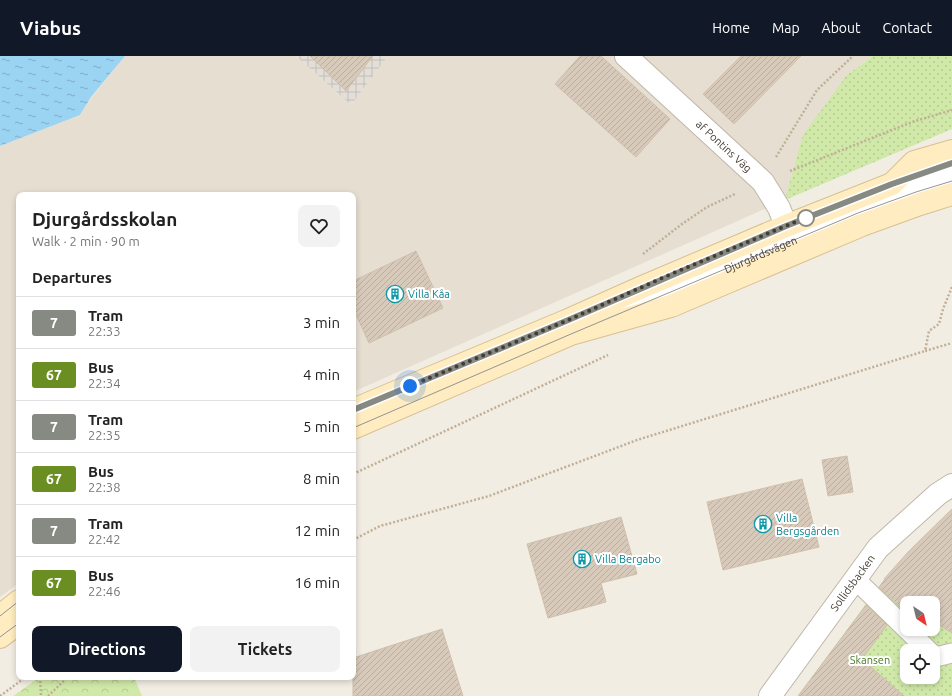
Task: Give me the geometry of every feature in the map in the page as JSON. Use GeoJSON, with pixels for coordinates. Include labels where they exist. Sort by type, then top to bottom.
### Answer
{"type":"FeatureCollection","features":[{"type":"Feature","properties":{"kind":"street","name":"af Pontins Väg"},"geometry":{"type":"LineString","coordinates":[[626,56],[763,182],[778,208],[792,240]]}},
{"type":"Feature","properties":{"kind":"street","name":"Djurgårdsvägen"},"geometry":{"type":"LineString","coordinates":[[892,184],[914,162],[952,151]]}},
{"type":"Feature","properties":{"kind":"street","name":"Djurgårdsvägen"},"geometry":{"type":"LineString","coordinates":[[356,427],[571,334],[671,306],[892,184],[952,163]]}},
{"type":"Feature","properties":{"kind":"street","name":"Djurgårdsvägen"},"geometry":{"type":"LineString","coordinates":[[356,409],[566,321],[792,240],[916,192],[952,181]]}},
{"type":"Feature","properties":{"kind":"street","name":"Djurgårdsvägen"},"geometry":{"type":"LineString","coordinates":[[792,240],[862,225],[952,194]]}},
{"type":"Feature","properties":{"kind":"street","name":"Sollidsbacken"},"geometry":{"type":"LineString","coordinates":[[770,696],[878,548],[938,494],[952,485]]}},
{"type":"Feature","properties":{"kind":"street"},"geometry":{"type":"LineString","coordinates":[[0,616],[16,603]]}},
{"type":"Feature","properties":{"kind":"street"},"geometry":{"type":"LineString","coordinates":[[0,637],[16,625]]}},
{"type":"Feature","properties":{"kind":"lane"},"geometry":{"type":"LineString","coordinates":[[855,579],[922,644]]}},
{"type":"Feature","properties":{"kind":"lane"},"geometry":{"type":"LineString","coordinates":[[940,656],[952,653]]}},
{"type":"Feature","properties":{"kind":"path"},"geometry":{"type":"LineString","coordinates":[[763,182],[782,147],[817,90],[853,56]]}},
{"type":"Feature","properties":{"kind":"path"},"geometry":{"type":"LineString","coordinates":[[924,352],[929,331],[938,324],[952,287]]}},
{"type":"Feature","properties":{"kind":"path"},"geometry":{"type":"LineString","coordinates":[[356,538],[380,526],[489,496],[637,440],[952,343]]}},
{"type":"Feature","properties":{"kind":"path"},"geometry":{"type":"LineString","coordinates":[[356,473],[608,355]]}},
{"type":"Feature","properties":{"kind":"path"},"geometry":{"type":"LineString","coordinates":[[0,696],[22,680]]}},
{"type":"Feature","properties":{"kind":"path"},"geometry":{"type":"LineString","coordinates":[[40,680],[42,696]]}},
{"type":"Feature","properties":{"kind":"path"},"geometry":{"type":"LineString","coordinates":[[48,696],[65,680]]}},
{"type":"Feature","properties":{"kind":"shaded area"},"geometry":{"type":"Polygon","coordinates":[[[125,56],[296,56],[351,105],[388,56],[873,56],[847,75],[785,200],[356,391],[356,192],[16,192],[16,585],[0,597],[0,146],[80,115],[91,98],[125,56]]]}},
{"type":"Feature","properties":{"kind":"shaded area"},"geometry":{"type":"Polygon","coordinates":[[[296,56],[388,56],[351,105],[296,56]]]}},
{"type":"Feature","properties":{"kind":"green space"},"geometry":{"type":"Polygon","coordinates":[[[873,56],[952,56],[952,129],[785,200],[803,135],[847,75],[873,56]]]}},
{"type":"Feature","properties":{"kind":"green space","name":"Skansen"},"geometry":{"type":"Polygon","coordinates":[[[952,513],[952,696],[798,696],[874,592],[949,514],[952,513]]]}},
{"type":"Feature","properties":{"kind":"green space"},"geometry":{"type":"Polygon","coordinates":[[[36,680],[135,680],[142,696],[13,696],[36,680]]]}},
{"type":"Feature","properties":{"kind":"water"},"geometry":{"type":"Polygon","coordinates":[[[0,56],[125,56],[91,97],[80,115],[0,146],[0,56]]]}},
{"type":"Feature","properties":{"kind":"building"},"geometry":{"type":"Polygon","coordinates":[[[310,56],[373,56],[346,91],[310,56]]]}},
{"type":"Feature","properties":{"kind":"building"},"geometry":{"type":"Polygon","coordinates":[[[580,56],[601,56],[670,119],[636,157],[555,84],[580,56]]]}},
{"type":"Feature","properties":{"kind":"building"},"geometry":{"type":"Polygon","coordinates":[[[741,56],[801,56],[734,124],[703,94],[741,56]]]}},
{"type":"Feature","properties":{"kind":"building","name":"Villa Kåa"},"geometry":{"type":"Polygon","coordinates":[[[416,251],[443,308],[369,343],[356,315],[356,280],[416,251]]]}},
{"type":"Feature","properties":{"kind":"building"},"geometry":{"type":"Polygon","coordinates":[[[847,456],[853,492],[828,496],[822,460],[847,456]]]}},
{"type":"Feature","properties":{"kind":"building","name":"Villa Bergsgården"},"geometry":{"type":"Polygon","coordinates":[[[802,479],[819,547],[723,570],[707,502],[802,479]]]}},
{"type":"Feature","properties":{"kind":"building"},"geometry":{"type":"Polygon","coordinates":[[[952,509],[952,633],[940,625],[940,596],[900,596],[900,607],[879,587],[884,579],[909,551],[952,509]]]}},
{"type":"Feature","properties":{"kind":"building","name":"Villa Bergabo"},"geometry":{"type":"Polygon","coordinates":[[[621,517],[637,574],[601,583],[606,602],[548,618],[527,544],[621,517]]]}},
{"type":"Feature","properties":{"kind":"building"},"geometry":{"type":"Polygon","coordinates":[[[866,605],[887,625],[862,659],[904,696],[798,696],[866,605]]]}},
{"type":"Feature","properties":{"kind":"building"},"geometry":{"type":"Polygon","coordinates":[[[442,629],[463,696],[353,696],[353,680],[356,680],[356,657],[442,629]]]}},
{"type":"Feature","properties":{"kind":"tram line"},"geometry":{"type":"LineString","coordinates":[[356,409],[566,321],[786,226],[892,184],[952,163]]}},
{"type":"Feature","properties":{"kind":"tram line","name":"7"},"geometry":{"type":"LineString","coordinates":[[356,409],[566,321],[786,226],[892,184],[952,163]]}},
{"type":"Feature","properties":{"kind":"tram line"},"geometry":{"type":"LineString","coordinates":[[356,427],[858,213],[952,181]]}},
{"type":"Feature","properties":{"kind":"tram line"},"geometry":{"type":"LineString","coordinates":[[0,616],[16,603]]}},
{"type":"Feature","properties":{"kind":"tram line"},"geometry":{"type":"LineString","coordinates":[[0,637],[16,625]]}},
{"type":"Feature","properties":{"kind":"place","name":"Villa Kåa"},"geometry":{"type":"Point","coordinates":[395,294]}},
{"type":"Feature","properties":{"kind":"place","name":"Villa Bergsgården"},"geometry":{"type":"Point","coordinates":[763,524]}},
{"type":"Feature","properties":{"kind":"place","name":"Villa Bergabo"},"geometry":{"type":"Point","coordinates":[582,559]}},
{"type":"Feature","properties":{"kind":"route"},"geometry":{"type":"LineString","coordinates":[[410,386],[566,321],[669,275],[812,215],[806,218]]}}]}
